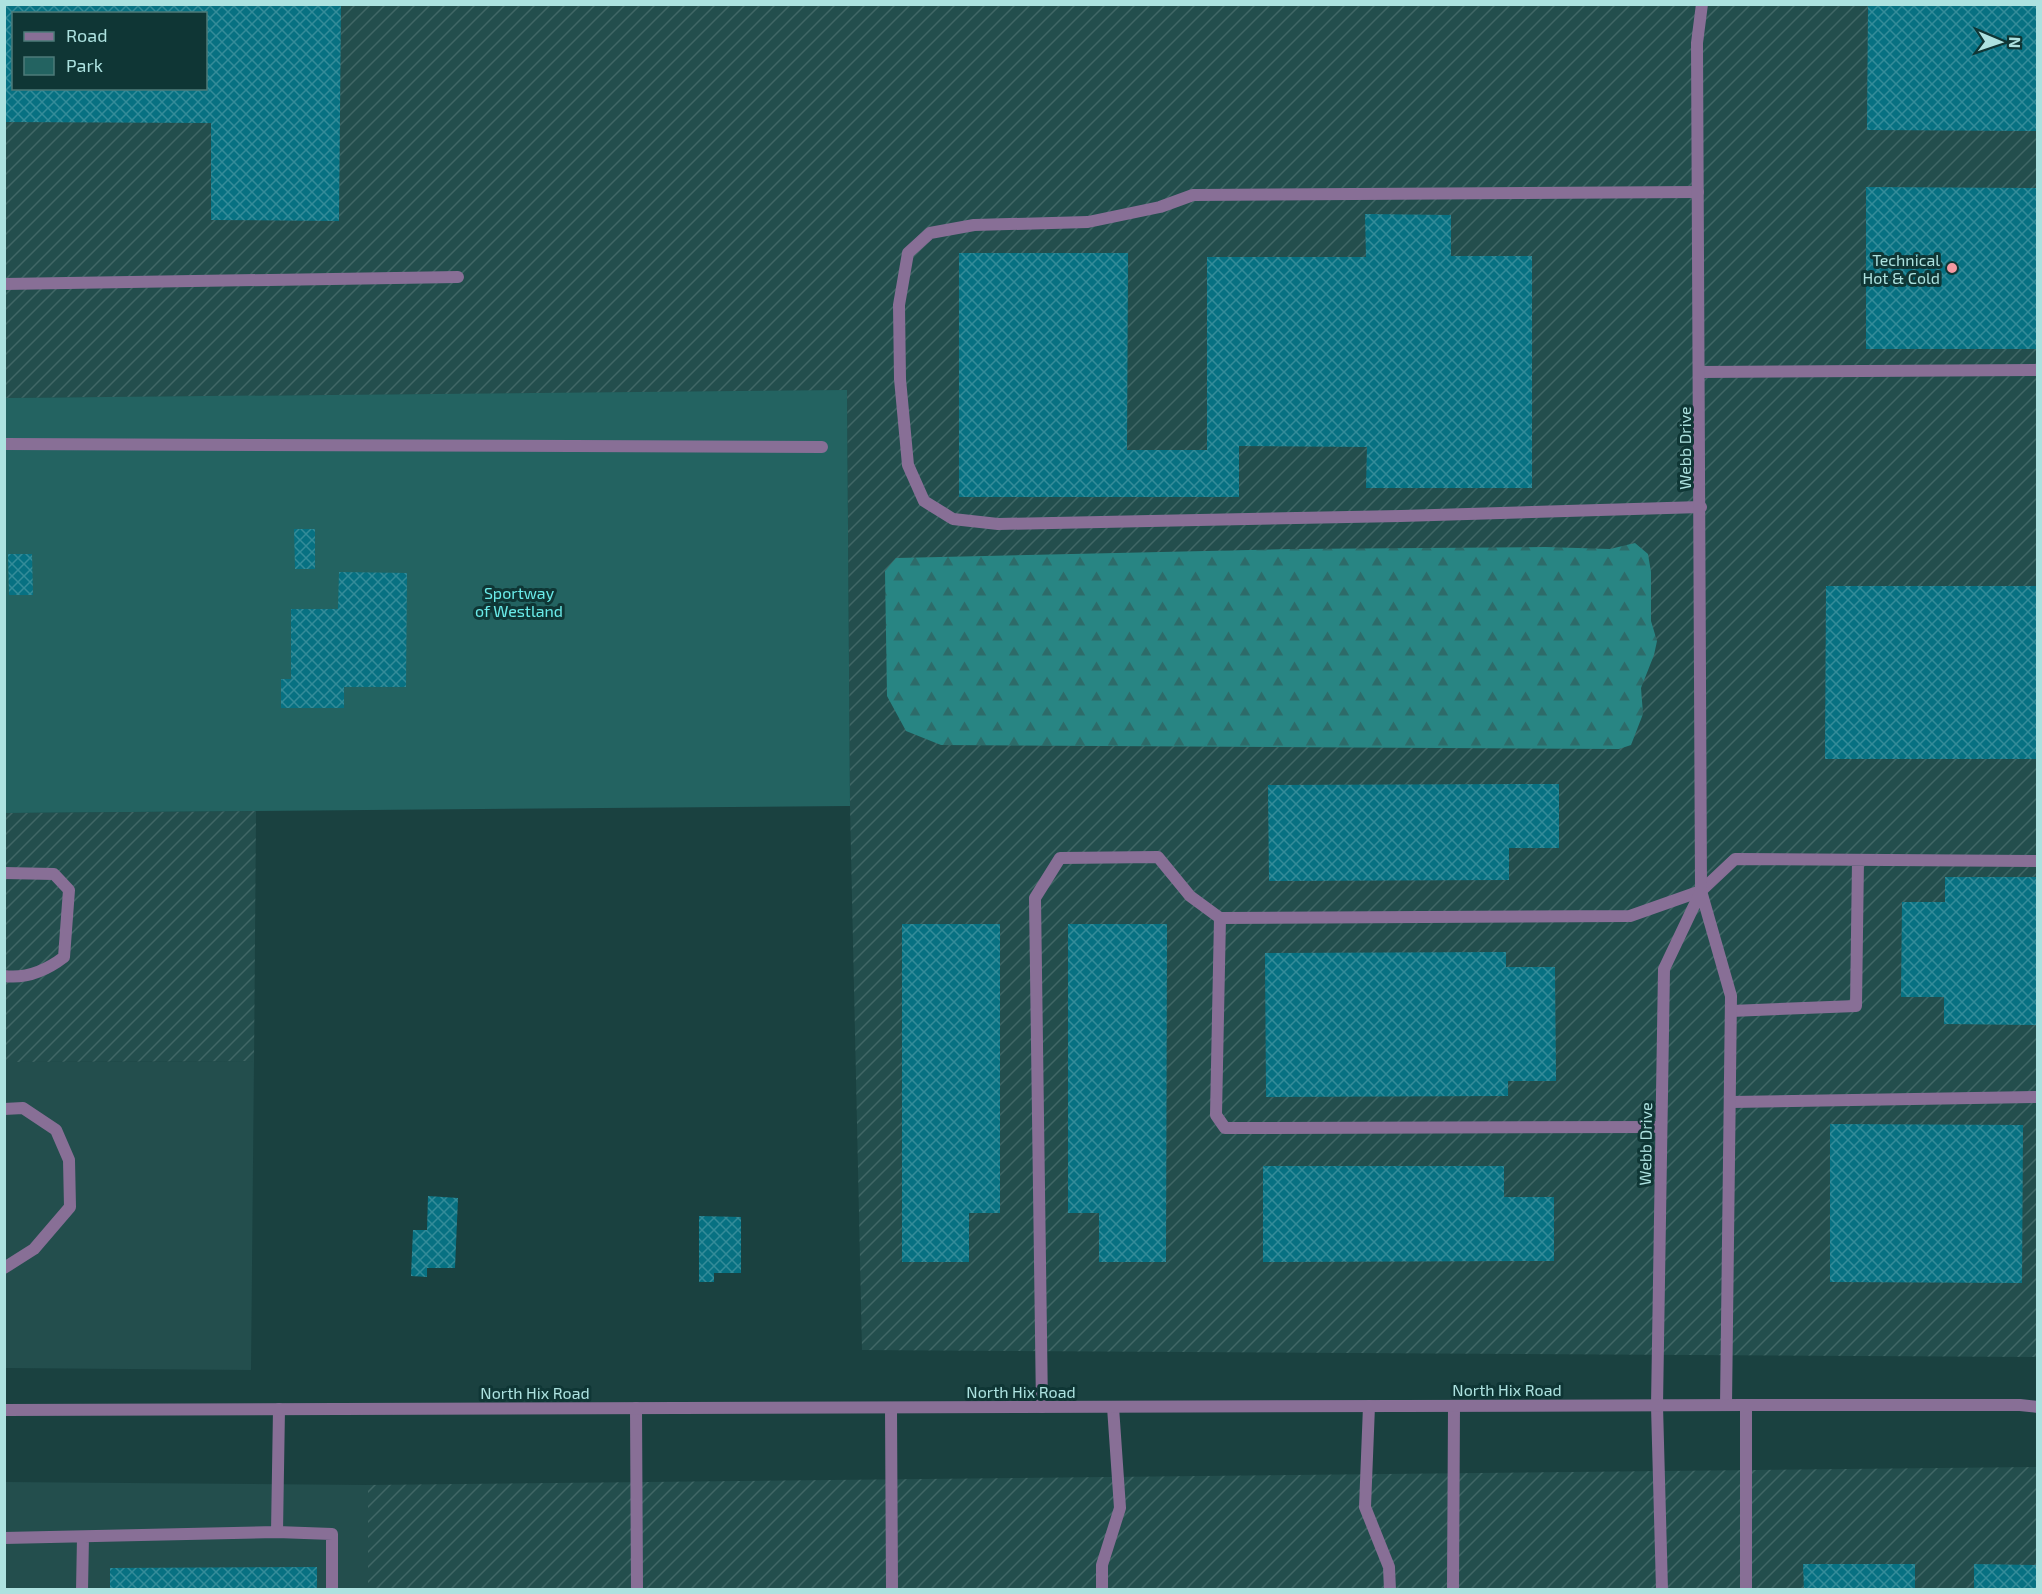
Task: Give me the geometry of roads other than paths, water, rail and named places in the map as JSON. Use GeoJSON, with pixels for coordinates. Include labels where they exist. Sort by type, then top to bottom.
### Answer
{"type":"FeatureCollection","features":[{"type":"Feature","properties":{"kind":"street","name":"Webb Drive"},"geometry":{"type":"LineString","coordinates":[[1702,4],[1697,44],[1701,507],[1701,891],[1731,996],[1726,1405]]}},
{"type":"Feature","properties":{"kind":"street"},"geometry":{"type":"LineString","coordinates":[[1698,192],[1193,195],[1160,207],[1088,222],[974,225],[930,233],[908,253],[899,305],[899,326],[900,379],[908,465],[924,501],[953,519],[998,524],[1701,507]]}},
{"type":"Feature","properties":{"kind":"street"},"geometry":{"type":"LineString","coordinates":[[4,284],[458,277]]}},
{"type":"Feature","properties":{"kind":"street"},"geometry":{"type":"LineString","coordinates":[[1699,372],[2037,370]]}},
{"type":"Feature","properties":{"kind":"street"},"geometry":{"type":"LineString","coordinates":[[4,444],[822,447]]}},
{"type":"Feature","properties":{"kind":"street"},"geometry":{"type":"LineString","coordinates":[[1042,1407],[1035,898],[1060,858],[1158,857],[1190,896],[1220,918],[1630,916],[1701,891],[1735,859],[2037,861]]}},
{"type":"Feature","properties":{"kind":"street"},"geometry":{"type":"LineString","coordinates":[[1731,1011],[1856,1006],[1858,860]]}},
{"type":"Feature","properties":{"kind":"street"},"geometry":{"type":"LineString","coordinates":[[4,873],[54,874],[69,890],[64,957],[47,969],[14,977],[4,976]]}},
{"type":"Feature","properties":{"kind":"street","name":"Webb Drive"},"geometry":{"type":"LineString","coordinates":[[1662,1590],[1657,1406],[1664,969],[1701,891]]}},
{"type":"Feature","properties":{"kind":"street"},"geometry":{"type":"LineString","coordinates":[[1220,918],[1216,1114],[1225,1128],[1661,1127]]}},
{"type":"Feature","properties":{"kind":"street"},"geometry":{"type":"LineString","coordinates":[[1731,1102],[2037,1097]]}},
{"type":"Feature","properties":{"kind":"street"},"geometry":{"type":"LineString","coordinates":[[4,1109],[23,1108],[56,1130],[69,1160],[70,1207],[34,1249],[4,1268]]}},
{"type":"Feature","properties":{"kind":"street","name":"North Hix Road"},"geometry":{"type":"LineString","coordinates":[[4,1410],[1726,1405],[2020,1405],[2037,1407]]}},
{"type":"Feature","properties":{"kind":"street"},"geometry":{"type":"LineString","coordinates":[[1746,1405],[1746,1590]]}},
{"type":"Feature","properties":{"kind":"street"},"geometry":{"type":"LineString","coordinates":[[1370,1406],[1365,1507],[1389,1567],[1390,1590]]}},
{"type":"Feature","properties":{"kind":"street"},"geometry":{"type":"LineString","coordinates":[[1453,1590],[1454,1406]]}},
{"type":"Feature","properties":{"kind":"street"},"geometry":{"type":"LineString","coordinates":[[891,1407],[892,1590]]}},
{"type":"Feature","properties":{"kind":"street"},"geometry":{"type":"LineString","coordinates":[[1102,1590],[1102,1565],[1120,1508],[1113,1407]]}},
{"type":"Feature","properties":{"kind":"street"},"geometry":{"type":"LineString","coordinates":[[636,1408],[637,1590]]}},
{"type":"Feature","properties":{"kind":"street"},"geometry":{"type":"LineString","coordinates":[[277,1532],[279,1409]]}},
{"type":"Feature","properties":{"kind":"street"},"geometry":{"type":"LineString","coordinates":[[4,1538],[277,1532],[332,1534],[332,1590]]}},
{"type":"Feature","properties":{"kind":"street"},"geometry":{"type":"LineString","coordinates":[[82,1590],[83,1537]]}},
{"type":"Feature","properties":{"kind":"place","name":"Technical Hot & Cold"},"geometry":{"type":"Point","coordinates":[1952,268]}},
{"type":"Feature","properties":{"kind":"park label","name":"Sportway of Westland"},"geometry":{"type":"Point","coordinates":[519,601]}}]}
